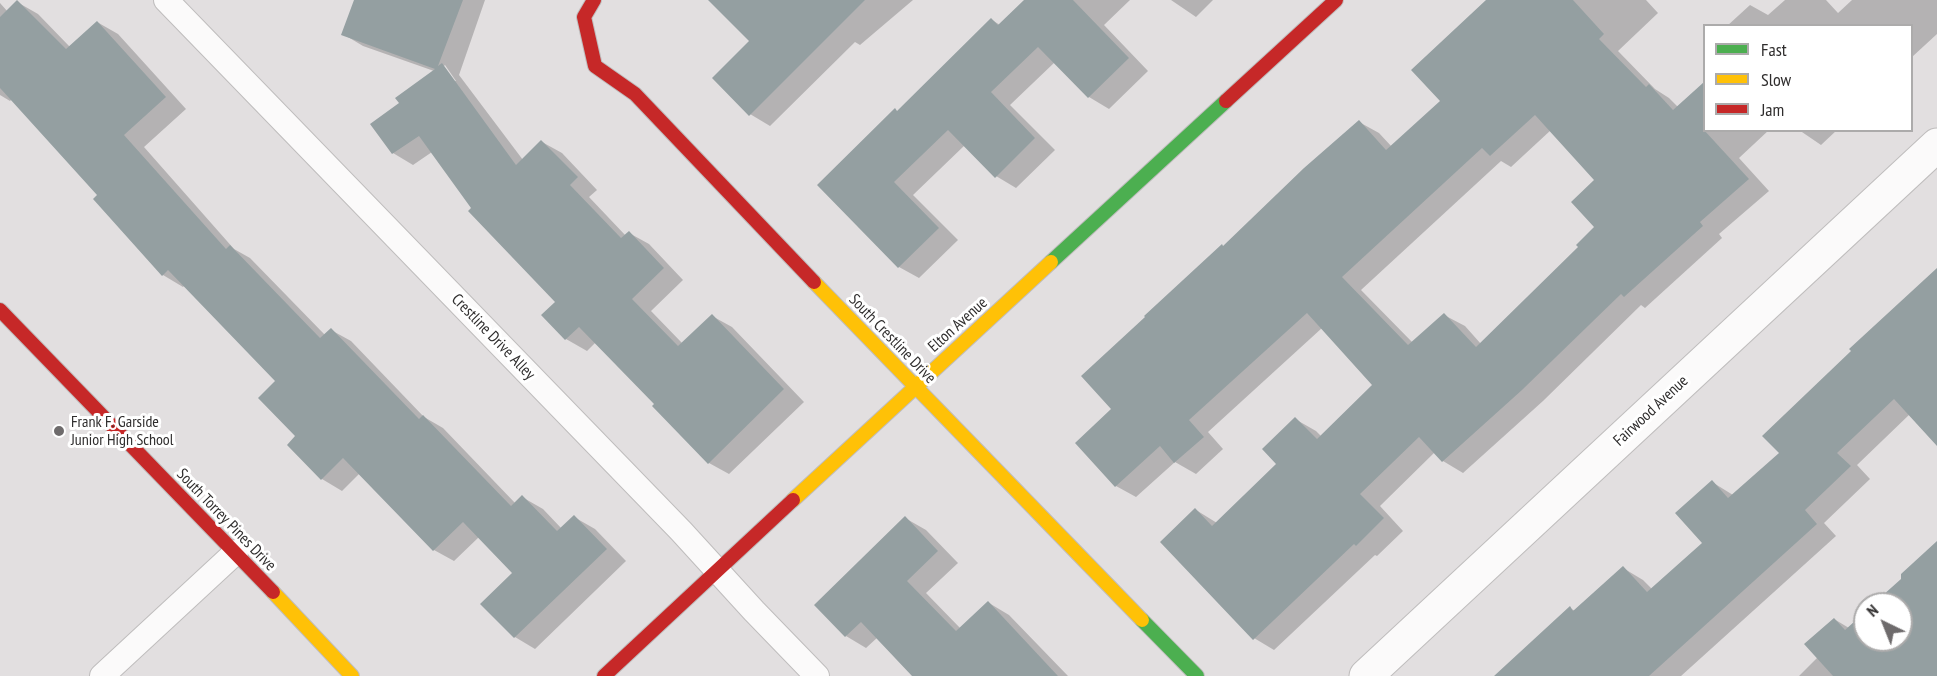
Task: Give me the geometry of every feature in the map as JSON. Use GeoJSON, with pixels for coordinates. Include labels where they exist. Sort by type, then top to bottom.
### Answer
{"type":"FeatureCollection","features":[{"type":"Feature","properties":{"kind":"street","name":"South Crestline Drive"},"geometry":{"type":"LineString","coordinates":[[594,0],[584,17],[595,66],[635,94],[914,387],[1197,676]]}},
{"type":"Feature","properties":{"kind":"street","name":"Elton Avenue"},"geometry":{"type":"LineString","coordinates":[[604,676],[914,387],[1336,0]]}},
{"type":"Feature","properties":{"kind":"street","name":"Fairwood Avenue"},"geometry":{"type":"LineString","coordinates":[[1366,676],[1937,145]]}},
{"type":"Feature","properties":{"kind":"street","name":"South Torrey Pines Drive"},"geometry":{"type":"LineString","coordinates":[[0,310],[236,552],[352,676]]}},
{"type":"Feature","properties":{"kind":"lane","name":"Crestline Drive Alley"},"geometry":{"type":"LineString","coordinates":[[166,0],[681,531],[817,676]]}},
{"type":"Feature","properties":{"kind":"lane"},"geometry":{"type":"LineString","coordinates":[[102,676],[236,552]]}},
{"type":"Feature","properties":{"kind":"building"},"geometry":{"type":"Polygon","coordinates":[[[17,0],[66,49],[97,21],[166,97],[124,135],[226,249],[230,245],[320,338],[331,328],[419,419],[423,415],[511,506],[522,495],[557,531],[574,515],[607,549],[514,638],[480,604],[512,573],[463,522],[433,551],[343,458],[321,480],[287,445],[295,436],[258,398],[275,381],[168,270],[162,276],[93,199],[97,195],[0,88],[0,17],[17,0]]]}},
{"type":"Feature","properties":{"kind":"building"},"geometry":{"type":"Polygon","coordinates":[[[354,0],[463,0],[438,66],[442,63],[516,165],[541,140],[578,177],[570,185],[621,238],[629,231],[664,268],[632,299],[678,346],[712,314],[784,389],[708,464],[652,406],[654,404],[579,327],[565,340],[541,315],[555,302],[468,211],[471,208],[419,136],[392,154],[370,124],[399,103],[395,98],[435,69],[341,35],[354,0]]]}},
{"type":"Feature","properties":{"kind":"building"},"geometry":{"type":"Polygon","coordinates":[[[708,0],[865,0],[749,116],[712,78],[749,41],[708,0]]]}},
{"type":"Feature","properties":{"kind":"building"},"geometry":{"type":"Polygon","coordinates":[[[1024,0],[1073,0],[1129,58],[1088,98],[1038,47],[991,92],[1035,138],[995,178],[948,130],[894,182],[939,228],[898,268],[817,185],[895,108],[897,111],[991,18],[998,25],[1024,0]]]}},
{"type":"Feature","properties":{"kind":"building"},"geometry":{"type":"Polygon","coordinates":[[[1486,0],[1573,0],[1604,34],[1599,39],[1646,87],[1649,84],[1673,110],[1703,83],[1703,132],[1706,132],[1749,179],[1700,222],[1703,226],[1624,297],[1621,294],[1522,390],[1442,462],[1419,437],[1360,494],[1384,518],[1253,640],[1160,542],[1195,508],[1212,526],[1276,464],[1262,449],[1295,417],[1317,439],[1372,385],[1307,313],[1189,420],[1204,437],[1174,463],[1160,446],[1115,487],[1075,443],[1111,409],[1081,376],[1304,168],[1359,120],[1386,150],[1440,101],[1411,70],[1486,0]],[[1535,115],[1490,156],[1482,148],[1342,277],[1408,345],[1444,313],[1476,347],[1578,247],[1576,245],[1594,227],[1571,202],[1594,180],[1535,115]]]}},
{"type":"Feature","properties":{"kind":"building"},"geometry":{"type":"Polygon","coordinates":[[[1937,268],[1937,446],[1894,399],[1837,453],[1851,466],[1805,510],[1817,524],[1649,676],[1494,676],[1570,606],[1573,611],[1623,566],[1647,592],[1702,543],[1675,513],[1712,480],[1728,498],[1779,453],[1762,436],[1851,351],[1849,349],[1937,268]]]}},
{"type":"Feature","properties":{"kind":"building"},"geometry":{"type":"Polygon","coordinates":[[[905,516],[938,551],[907,581],[956,631],[988,601],[1058,676],[912,676],[861,622],[845,637],[814,605],[905,516]]]}},
{"type":"Feature","properties":{"kind":"building"},"geometry":{"type":"Polygon","coordinates":[[[1937,541],[1937,676],[1833,676],[1804,644],[1834,618],[1845,630],[1853,623],[1853,652],[1913,652],[1913,592],[1886,592],[1901,579],[1901,574],[1937,541]]]}},
{"type":"Feature","properties":{"kind":"traffic: fast"},"geometry":{"type":"LineString","coordinates":[[1051,262],[1226,101]]}},
{"type":"Feature","properties":{"kind":"traffic: fast"},"geometry":{"type":"LineString","coordinates":[[1142,620],[1197,676]]}},
{"type":"Feature","properties":{"kind":"traffic: slow"},"geometry":{"type":"LineString","coordinates":[[793,500],[1051,262]]}},
{"type":"Feature","properties":{"kind":"traffic: slow"},"geometry":{"type":"LineString","coordinates":[[814,282],[1142,620]]}},
{"type":"Feature","properties":{"kind":"traffic: slow"},"geometry":{"type":"LineString","coordinates":[[273,592],[352,676]]}},
{"type":"Feature","properties":{"kind":"traffic: jam"},"geometry":{"type":"LineString","coordinates":[[594,0],[584,17],[595,66],[635,94],[814,282]]}},
{"type":"Feature","properties":{"kind":"traffic: jam"},"geometry":{"type":"LineString","coordinates":[[1226,101],[1336,0]]}},
{"type":"Feature","properties":{"kind":"traffic: jam"},"geometry":{"type":"LineString","coordinates":[[0,310],[273,592]]}},
{"type":"Feature","properties":{"kind":"traffic: jam"},"geometry":{"type":"LineString","coordinates":[[604,676],[793,500]]}},
{"type":"Feature","properties":{"kind":"place","name":"Frank F. Garside Junior High School"},"geometry":{"type":"Point","coordinates":[59,431]}}]}
